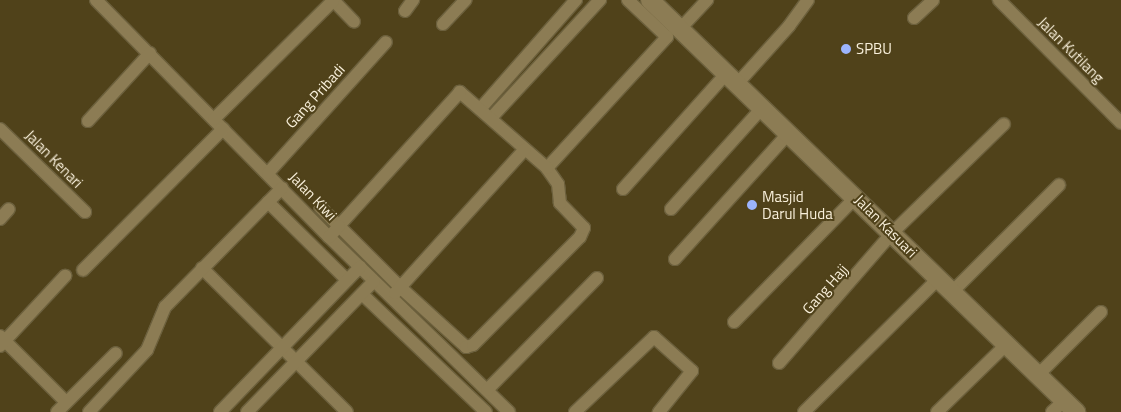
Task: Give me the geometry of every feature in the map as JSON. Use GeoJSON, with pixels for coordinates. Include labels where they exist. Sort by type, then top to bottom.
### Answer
{"type":"FeatureCollection","features":[{"type":"Feature","properties":{"kind":"street"},"geometry":{"type":"LineString","coordinates":[[214,119],[333,0],[354,22]]}},
{"type":"Feature","properties":{"kind":"street"},"geometry":{"type":"LineString","coordinates":[[443,24],[465,0]]}},
{"type":"Feature","properties":{"kind":"street"},"geometry":{"type":"LineString","coordinates":[[481,108],[576,0]]}},
{"type":"Feature","properties":{"kind":"street"},"geometry":{"type":"LineString","coordinates":[[491,118],[600,0]]}},
{"type":"Feature","properties":{"kind":"street"},"geometry":{"type":"LineString","coordinates":[[548,168],[667,36],[628,0]]}},
{"type":"Feature","properties":{"kind":"street","name":"Jalan Kasuari"},"geometry":{"type":"LineString","coordinates":[[650,0],[856,197],[1038,375],[1064,408]]}},
{"type":"Feature","properties":{"kind":"street"},"geometry":{"type":"LineString","coordinates":[[680,29],[707,0]]}},
{"type":"Feature","properties":{"kind":"street"},"geometry":{"type":"LineString","coordinates":[[623,189],[808,0]]}},
{"type":"Feature","properties":{"kind":"street"},"geometry":{"type":"LineString","coordinates":[[914,18],[933,0]]}},
{"type":"Feature","properties":{"kind":"street","name":"Jalan Kutilang"},"geometry":{"type":"LineString","coordinates":[[999,0],[1121,123]]}},
{"type":"Feature","properties":{"kind":"street","name":"Jalan Kiwi"},"geometry":{"type":"LineString","coordinates":[[101,2],[329,237],[509,412]]}},
{"type":"Feature","properties":{"kind":"street","name":"Gang Pribadi"},"geometry":{"type":"LineString","coordinates":[[268,173],[386,42]]}},
{"type":"Feature","properties":{"kind":"street"},"geometry":{"type":"LineString","coordinates":[[88,121],[150,53]]}},
{"type":"Feature","properties":{"kind":"street"},"geometry":{"type":"LineString","coordinates":[[320,207],[339,226],[401,288],[460,345],[466,348],[473,345],[580,237],[584,228],[560,204],[558,184],[548,168],[524,150],[481,108],[460,92],[339,226],[329,237]]}},
{"type":"Feature","properties":{"kind":"street"},"geometry":{"type":"LineString","coordinates":[[670,209],[762,108]]}},
{"type":"Feature","properties":{"kind":"street","name":"Gang Hajj"},"geometry":{"type":"LineString","coordinates":[[779,363],[892,233],[1004,124]]}},
{"type":"Feature","properties":{"kind":"street","name":"Jalan Kenari"},"geometry":{"type":"LineString","coordinates":[[0,129],[85,212]]}},
{"type":"Feature","properties":{"kind":"street"},"geometry":{"type":"LineString","coordinates":[[83,270],[223,129]]}},
{"type":"Feature","properties":{"kind":"street"},"geometry":{"type":"LineString","coordinates":[[675,259],[789,133]]}},
{"type":"Feature","properties":{"kind":"street"},"geometry":{"type":"LineString","coordinates":[[390,298],[524,150]]}},
{"type":"Feature","properties":{"kind":"street"},"geometry":{"type":"LineString","coordinates":[[953,292],[1059,185]]}},
{"type":"Feature","properties":{"kind":"street"},"geometry":{"type":"LineString","coordinates":[[89,412],[147,350],[161,313],[202,268],[282,188]]}},
{"type":"Feature","properties":{"kind":"street"},"geometry":{"type":"LineString","coordinates":[[734,322],[856,197]]}},
{"type":"Feature","properties":{"kind":"street"},"geometry":{"type":"LineString","coordinates":[[268,202],[347,280]]}},
{"type":"Feature","properties":{"kind":"street"},"geometry":{"type":"LineString","coordinates":[[0,219],[9,209]]}},
{"type":"Feature","properties":{"kind":"street"},"geometry":{"type":"LineString","coordinates":[[220,412],[360,267]]}},
{"type":"Feature","properties":{"kind":"street"},"geometry":{"type":"LineString","coordinates":[[202,268],[348,412]]}},
{"type":"Feature","properties":{"kind":"street"},"geometry":{"type":"LineString","coordinates":[[65,276],[2,341],[62,407],[116,352]]}},
{"type":"Feature","properties":{"kind":"street"},"geometry":{"type":"LineString","coordinates":[[487,390],[597,278]]}},
{"type":"Feature","properties":{"kind":"street"},"geometry":{"type":"LineString","coordinates":[[804,412],[939,278]]}},
{"type":"Feature","properties":{"kind":"street"},"geometry":{"type":"LineString","coordinates":[[247,412],[374,281]]}},
{"type":"Feature","properties":{"kind":"street"},"geometry":{"type":"LineString","coordinates":[[362,294],[486,412]]}},
{"type":"Feature","properties":{"kind":"street"},"geometry":{"type":"LineString","coordinates":[[1038,375],[1100,312]]}},
{"type":"Feature","properties":{"kind":"street"},"geometry":{"type":"LineString","coordinates":[[575,412],[651,338],[656,337],[692,370],[659,412]]}},
{"type":"Feature","properties":{"kind":"street"},"geometry":{"type":"LineString","coordinates":[[937,412],[1006,345]]}},
{"type":"Feature","properties":{"kind":"place","name":"SPBU"},"geometry":{"type":"Point","coordinates":[846,49]}},
{"type":"Feature","properties":{"kind":"place","name":"Masjid Darul Huda"},"geometry":{"type":"Point","coordinates":[752,205]}}]}
